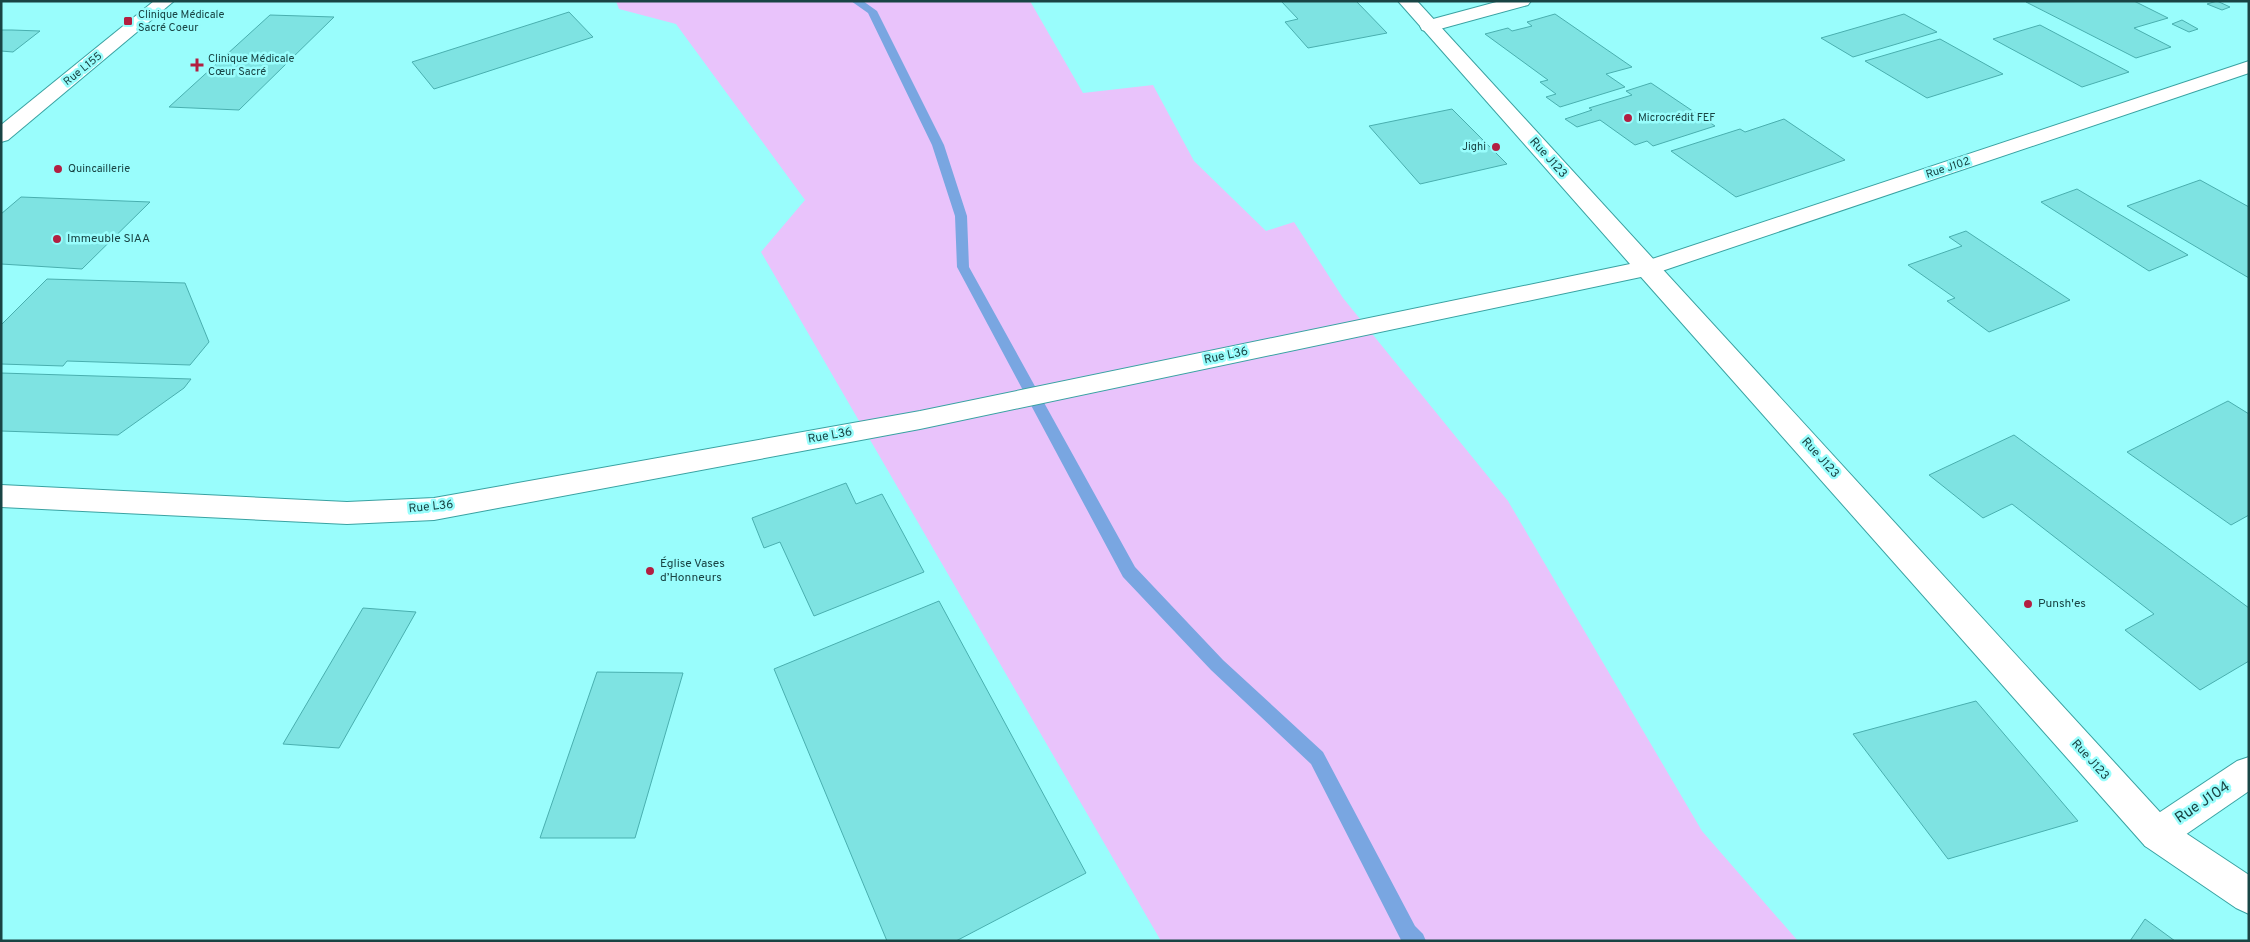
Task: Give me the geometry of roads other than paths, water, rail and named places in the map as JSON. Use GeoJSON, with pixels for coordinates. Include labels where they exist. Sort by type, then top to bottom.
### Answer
{"type":"FeatureCollection","features":[{"type":"Feature","properties":{"kind":"street","name":"Rue L155"},"geometry":{"type":"LineString","coordinates":[[1,136],[165,1]]}},
{"type":"Feature","properties":{"kind":"street","name":"Rue J123"},"geometry":{"type":"LineString","coordinates":[[1407,1],[2157,834],[2249,896]]}},
{"type":"Feature","properties":{"kind":"street"},"geometry":{"type":"LineString","coordinates":[[1429,26],[1522,1]]}},
{"type":"Feature","properties":{"kind":"street","name":"Rue J102"},"geometry":{"type":"LineString","coordinates":[[1648,268],[2249,67]]}},
{"type":"Feature","properties":{"kind":"street","name":"Rue L36"},"geometry":{"type":"LineString","coordinates":[[1,496],[347,513],[434,509],[920,420],[1648,268]]}},
{"type":"Feature","properties":{"kind":"street","name":"Rue J104"},"geometry":{"type":"LineString","coordinates":[[2157,834],[2249,772]]}},
{"type":"Feature","properties":{"kind":"waterway"},"geometry":{"type":"LineString","coordinates":[[856,1],[872,11],[938,145],[961,216],[963,267],[1129,572],[1217,665],[1317,758],[1408,933],[1416,941]]}},
{"type":"Feature","properties":{"kind":"place","name":"Clinique Médicale Sacré Coeur"},"geometry":{"type":"Point","coordinates":[128,21]}},
{"type":"Feature","properties":{"kind":"place","name":"Clinique Médicale Cœur Sacré"},"geometry":{"type":"Point","coordinates":[197,65]}},
{"type":"Feature","properties":{"kind":"place","name":"Microcrédit FEF"},"geometry":{"type":"Point","coordinates":[1628,118]}},
{"type":"Feature","properties":{"kind":"place","name":"Jighi"},"geometry":{"type":"Point","coordinates":[1496,147]}},
{"type":"Feature","properties":{"kind":"place","name":"Quincaillerie"},"geometry":{"type":"Point","coordinates":[58,169]}},
{"type":"Feature","properties":{"kind":"place","name":"Immeuble SIAA"},"geometry":{"type":"Point","coordinates":[57,239]}},
{"type":"Feature","properties":{"kind":"place","name":"Église Vases d’Honneurs"},"geometry":{"type":"Point","coordinates":[650,571]}},
{"type":"Feature","properties":{"kind":"place","name":"Punsh'es"},"geometry":{"type":"Point","coordinates":[2028,604]}}]}
